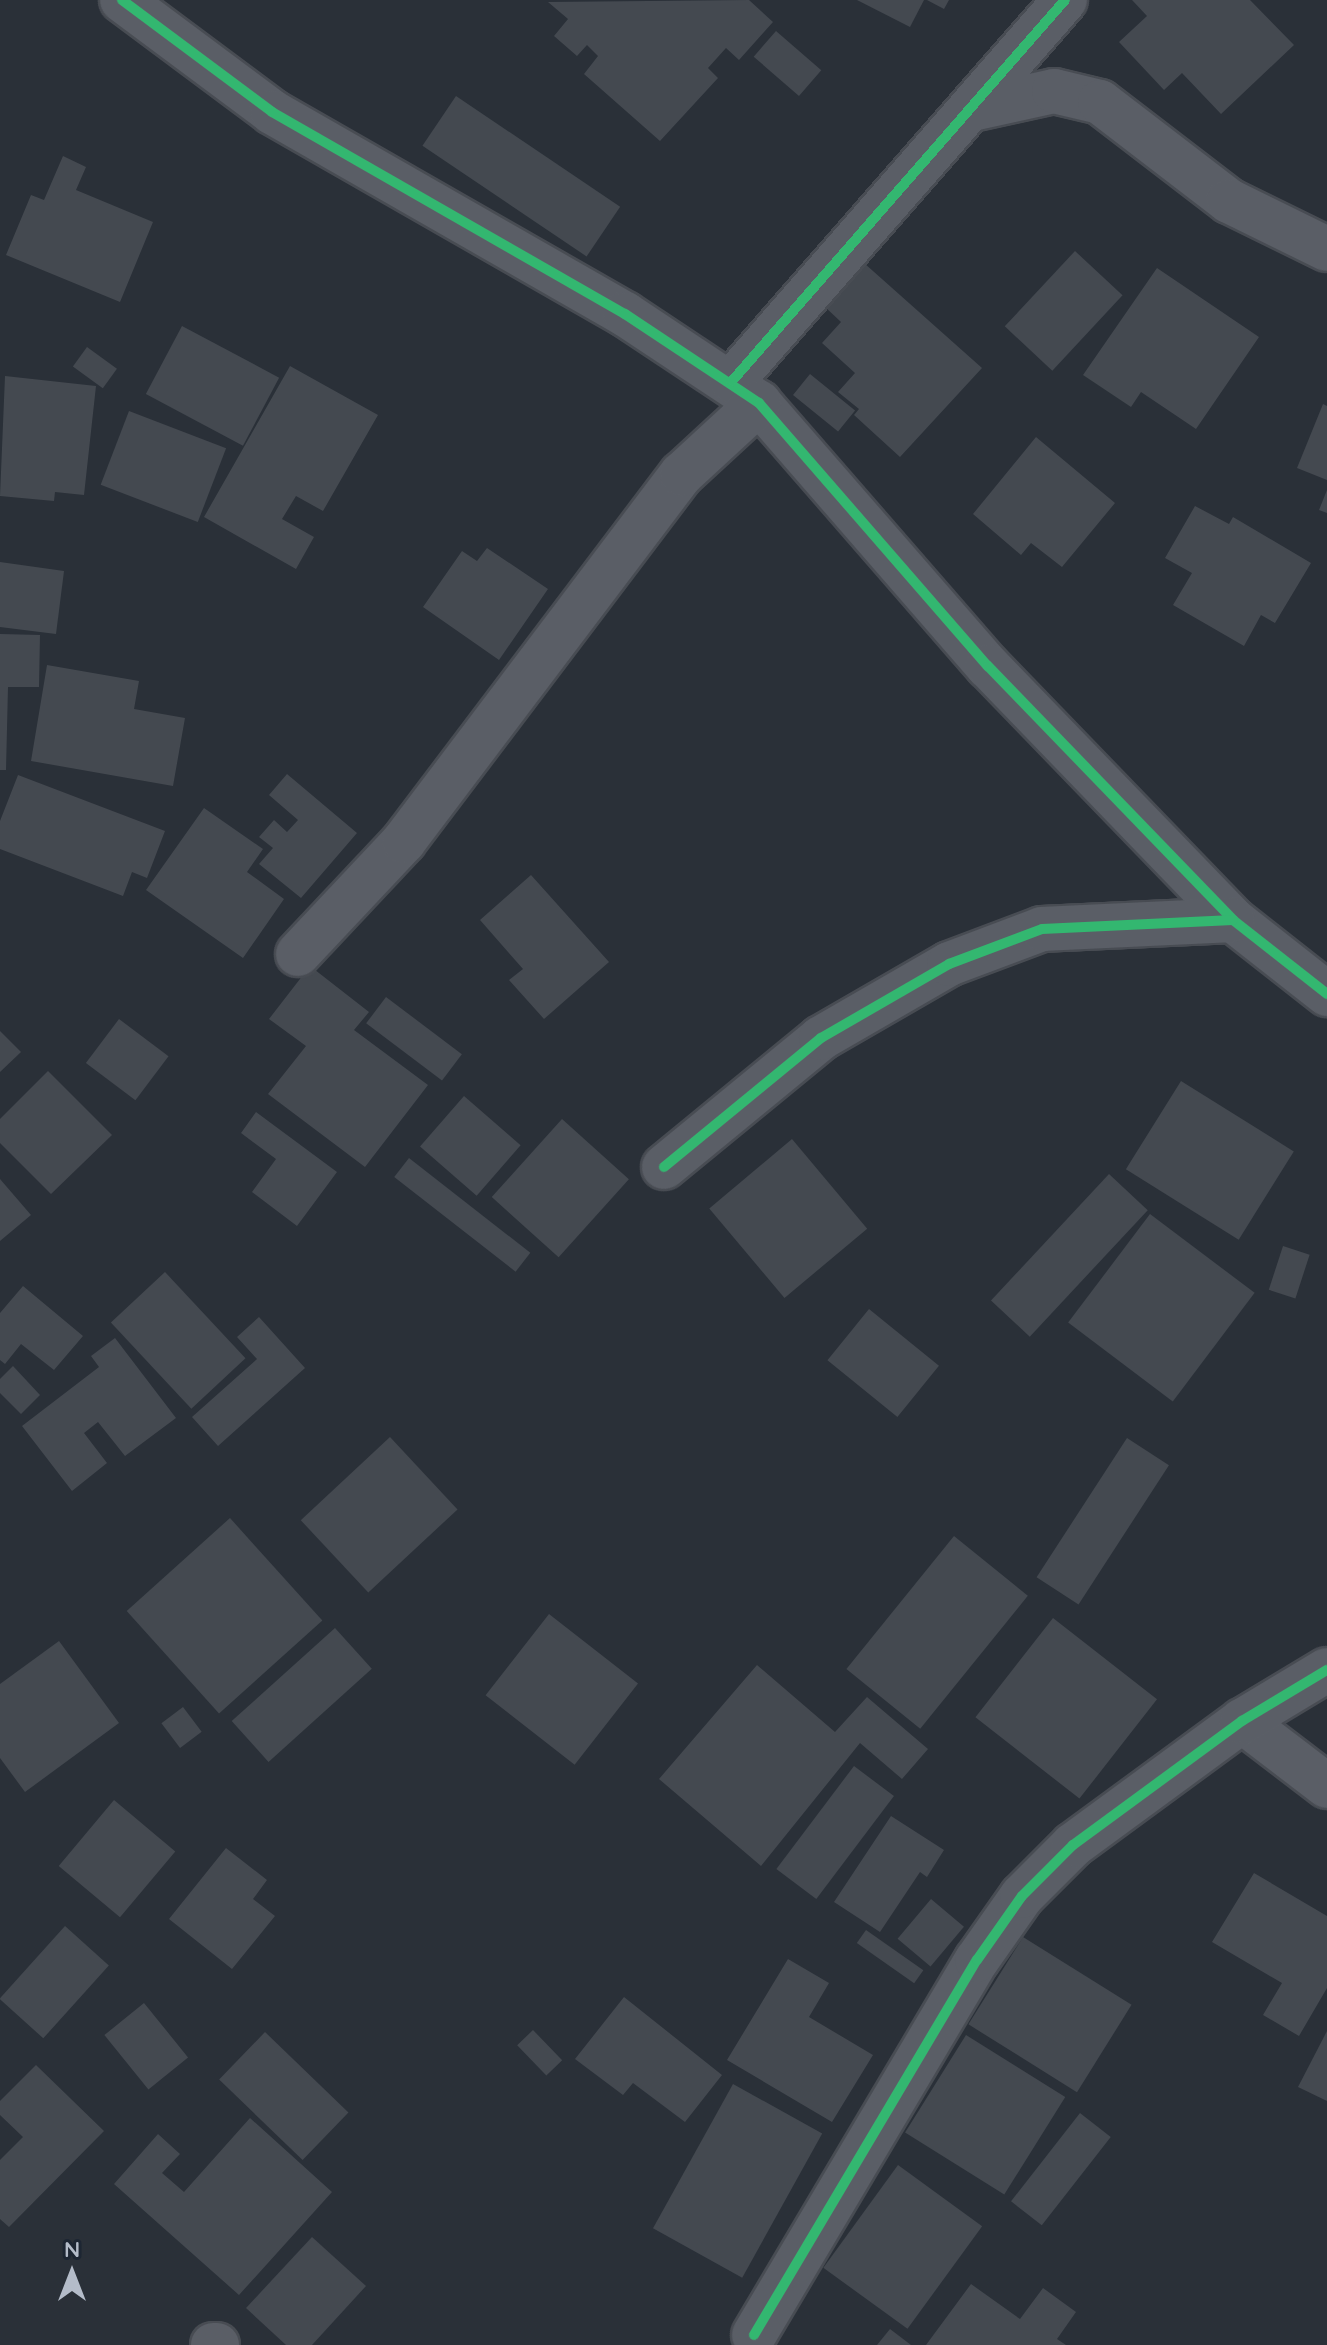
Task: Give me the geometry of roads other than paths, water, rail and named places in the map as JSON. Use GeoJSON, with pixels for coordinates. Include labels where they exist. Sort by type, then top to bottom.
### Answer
{"type":"FeatureCollection","features":[{"type":"Feature","properties":{"kind":"street"},"geometry":{"type":"LineString","coordinates":[[122,0],[272,112],[745,392],[988,666],[1233,920],[1327,994]]}},
{"type":"Feature","properties":{"kind":"street"},"geometry":{"type":"LineString","coordinates":[[298,954],[404,841],[745,392],[972,109],[1065,0]]}},
{"type":"Feature","properties":{"kind":"street"},"geometry":{"type":"LineString","coordinates":[[972,109],[1054,91],[1100,102],[1229,201],[1327,249]]}},
{"type":"Feature","properties":{"kind":"street"},"geometry":{"type":"LineString","coordinates":[[664,1167],[821,1038],[949,964],[1042,929],[1233,920]]}},
{"type":"Feature","properties":{"kind":"street"},"geometry":{"type":"LineString","coordinates":[[754,2335],[977,1960],[1022,1896],[1073,1845],[1242,1721],[1327,1670]]}},
{"type":"Feature","properties":{"kind":"street"},"geometry":{"type":"LineString","coordinates":[[1242,1721],[1327,1786]]}}]}
